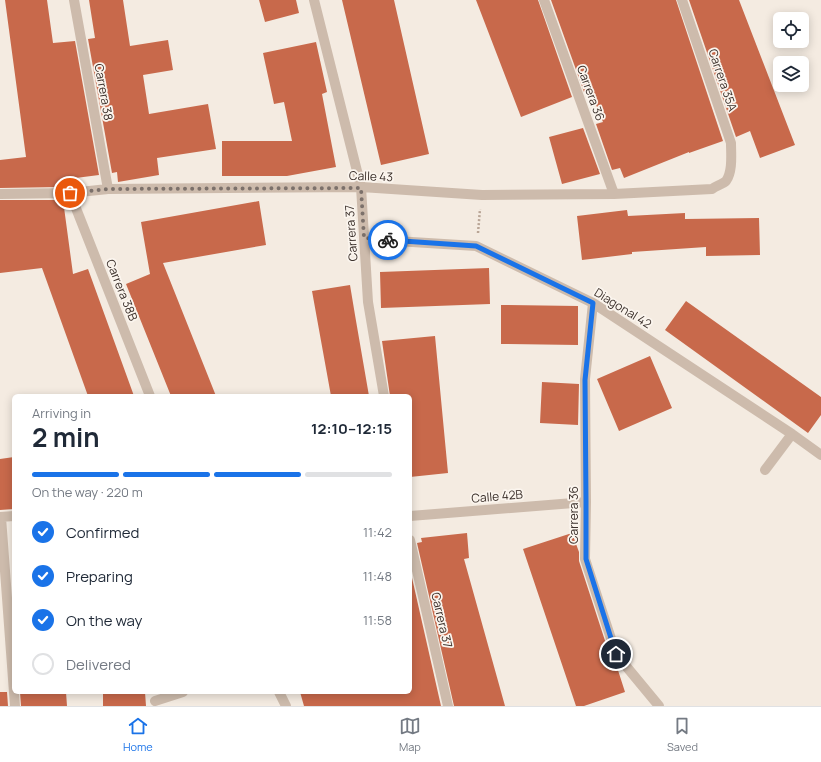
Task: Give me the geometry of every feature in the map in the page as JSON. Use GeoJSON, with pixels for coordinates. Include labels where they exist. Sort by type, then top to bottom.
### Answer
{"type":"FeatureCollection","features":[{"type":"Feature","properties":{"kind":"street","name":"Carrera 38"},"geometry":{"type":"LineString","coordinates":[[74,0],[108,189]]}},
{"type":"Feature","properties":{"kind":"street","name":"Carrera 37"},"geometry":{"type":"LineString","coordinates":[[314,0],[361,188],[368,302],[384,394]]}},
{"type":"Feature","properties":{"kind":"street","name":"Carrera 36"},"geometry":{"type":"LineString","coordinates":[[544,0],[614,194]]}},
{"type":"Feature","properties":{"kind":"street","name":"Carrera 35A"},"geometry":{"type":"LineString","coordinates":[[682,0],[731,143],[730,169]]}},
{"type":"Feature","properties":{"kind":"street","name":"Calle 43"},"geometry":{"type":"LineString","coordinates":[[0,194],[70,193],[108,189],[361,188],[482,195],[614,194],[712,189],[725,181],[730,169]]}},
{"type":"Feature","properties":{"kind":"street","name":"Carrera 38B"},"geometry":{"type":"LineString","coordinates":[[70,193],[149,394]]}},
{"type":"Feature","properties":{"kind":"street","name":"Diagonal 42"},"geometry":{"type":"LineString","coordinates":[[364,238],[476,246],[593,303],[792,434],[821,455]]}},
{"type":"Feature","properties":{"kind":"street","name":"Carrera 36"},"geometry":{"type":"LineString","coordinates":[[593,303],[585,380],[586,559],[616,654],[659,706]]}},
{"type":"Feature","properties":{"kind":"street"},"geometry":{"type":"LineString","coordinates":[[765,470],[792,434]]}},
{"type":"Feature","properties":{"kind":"street","name":"Calle 42B"},"geometry":{"type":"LineString","coordinates":[[412,516],[586,502]]}},
{"type":"Feature","properties":{"kind":"street"},"geometry":{"type":"LineString","coordinates":[[12,516],[1,517],[12,666]]}},
{"type":"Feature","properties":{"kind":"street","name":"Carrera 37"},"geometry":{"type":"LineString","coordinates":[[412,549],[448,706]]}},
{"type":"Feature","properties":{"kind":"street"},"geometry":{"type":"LineString","coordinates":[[14,694],[15,706]]}},
{"type":"Feature","properties":{"kind":"street"},"geometry":{"type":"LineString","coordinates":[[155,700],[176,694]]}},
{"type":"Feature","properties":{"kind":"street"},"geometry":{"type":"LineString","coordinates":[[281,694],[286,706]]}},
{"type":"Feature","properties":{"kind":"path"},"geometry":{"type":"LineString","coordinates":[[476,246],[482,195]]}},
{"type":"Feature","properties":{"kind":"building"},"geometry":{"type":"Polygon","coordinates":[[[5,0],[47,0],[53,43],[75,41],[99,175],[60,180],[61,187],[0,188],[0,160],[26,157],[5,0]]]}},
{"type":"Feature","properties":{"kind":"building"},"geometry":{"type":"Polygon","coordinates":[[[89,0],[123,0],[130,46],[168,40],[173,70],[143,75],[149,114],[208,104],[216,149],[157,158],[159,175],[118,182],[117,172],[112,173],[88,39],[95,38],[89,0]]]}},
{"type":"Feature","properties":{"kind":"building"},"geometry":{"type":"Polygon","coordinates":[[[259,0],[296,0],[299,13],[265,22],[259,0]]]}},
{"type":"Feature","properties":{"kind":"building"},"geometry":{"type":"Polygon","coordinates":[[[342,0],[394,0],[429,154],[381,165],[342,0]]]}},
{"type":"Feature","properties":{"kind":"building"},"geometry":{"type":"Polygon","coordinates":[[[476,0],[538,0],[572,97],[521,117],[476,0]]]}},
{"type":"Feature","properties":{"kind":"building"},"geometry":{"type":"Polygon","coordinates":[[[551,0],[676,0],[723,141],[689,152],[624,178],[620,168],[612,170],[596,124],[603,122],[590,90],[584,92],[551,0]]]}},
{"type":"Feature","properties":{"kind":"building"},"geometry":{"type":"Polygon","coordinates":[[[689,0],[739,0],[773,88],[773,92],[775,92],[795,145],[760,158],[750,131],[736,137],[689,0]]]}},
{"type":"Feature","properties":{"kind":"building"},"geometry":{"type":"Polygon","coordinates":[[[316,42],[327,92],[322,94],[336,167],[287,176],[222,176],[222,141],[292,141],[284,102],[274,104],[263,53],[316,42]]]}},
{"type":"Feature","properties":{"kind":"building"},"geometry":{"type":"Polygon","coordinates":[[[583,128],[600,174],[562,184],[549,137],[583,128]]]}},
{"type":"Feature","properties":{"kind":"building"},"geometry":{"type":"Polygon","coordinates":[[[0,200],[63,200],[73,274],[88,269],[133,394],[87,394],[42,268],[0,273],[0,200]]]}},
{"type":"Feature","properties":{"kind":"building"},"geometry":{"type":"Polygon","coordinates":[[[259,201],[266,245],[163,263],[215,394],[170,394],[126,284],[150,274],[141,222],[259,201]]]}},
{"type":"Feature","properties":{"kind":"building"},"geometry":{"type":"Polygon","coordinates":[[[627,210],[628,216],[685,213],[685,219],[759,218],[760,255],[706,256],[706,247],[632,252],[632,254],[582,260],[577,216],[627,210]]]}},
{"type":"Feature","properties":{"kind":"building"},"geometry":{"type":"Polygon","coordinates":[[[489,268],[490,304],[381,308],[380,272],[489,268]]]}},
{"type":"Feature","properties":{"kind":"building"},"geometry":{"type":"Polygon","coordinates":[[[350,285],[369,394],[331,394],[312,291],[350,285]]]}},
{"type":"Feature","properties":{"kind":"building"},"geometry":{"type":"Polygon","coordinates":[[[686,301],[821,397],[821,415],[808,433],[665,330],[686,301]]]}},
{"type":"Feature","properties":{"kind":"building"},"geometry":{"type":"Polygon","coordinates":[[[501,305],[578,306],[578,345],[501,344],[501,305]]]}},
{"type":"Feature","properties":{"kind":"building"},"geometry":{"type":"Polygon","coordinates":[[[435,336],[448,473],[412,477],[412,394],[390,394],[382,341],[435,336]]]}},
{"type":"Feature","properties":{"kind":"building"},"geometry":{"type":"Polygon","coordinates":[[[650,356],[672,408],[619,431],[597,379],[650,356]]]}},
{"type":"Feature","properties":{"kind":"building"},"geometry":{"type":"Polygon","coordinates":[[[542,382],[579,384],[578,425],[540,423],[542,382]]]}},
{"type":"Feature","properties":{"kind":"building"},"geometry":{"type":"Polygon","coordinates":[[[12,457],[12,509],[0,510],[0,459],[12,457]]]}},
{"type":"Feature","properties":{"kind":"building"},"geometry":{"type":"Polygon","coordinates":[[[467,533],[469,558],[464,559],[505,706],[454,706],[417,543],[422,542],[421,538],[467,533]]]}},
{"type":"Feature","properties":{"kind":"building"},"geometry":{"type":"Polygon","coordinates":[[[572,533],[579,552],[579,561],[610,656],[616,664],[625,692],[584,706],[576,706],[523,549],[572,533]]]}},
{"type":"Feature","properties":{"kind":"building"},"geometry":{"type":"Polygon","coordinates":[[[412,578],[441,706],[304,706],[301,694],[412,694],[412,578]]]}},
{"type":"Feature","properties":{"kind":"building"},"geometry":{"type":"Polygon","coordinates":[[[0,692],[7,692],[8,706],[0,706],[0,692]]]}},
{"type":"Feature","properties":{"kind":"building"},"geometry":{"type":"Polygon","coordinates":[[[20,694],[66,694],[67,706],[21,706],[20,694]]]}},
{"type":"Feature","properties":{"kind":"building"},"geometry":{"type":"Polygon","coordinates":[[[103,694],[145,694],[146,706],[103,706],[103,694]]]}},
{"type":"Feature","properties":{"kind":"way so far"},"geometry":{"type":"LineString","coordinates":[[70,193],[108,189],[361,188],[364,238],[388,240]]}},
{"type":"Feature","properties":{"kind":"route"},"geometry":{"type":"LineString","coordinates":[[388,240],[476,246],[593,303],[585,380],[586,559],[616,654]]}}]}
